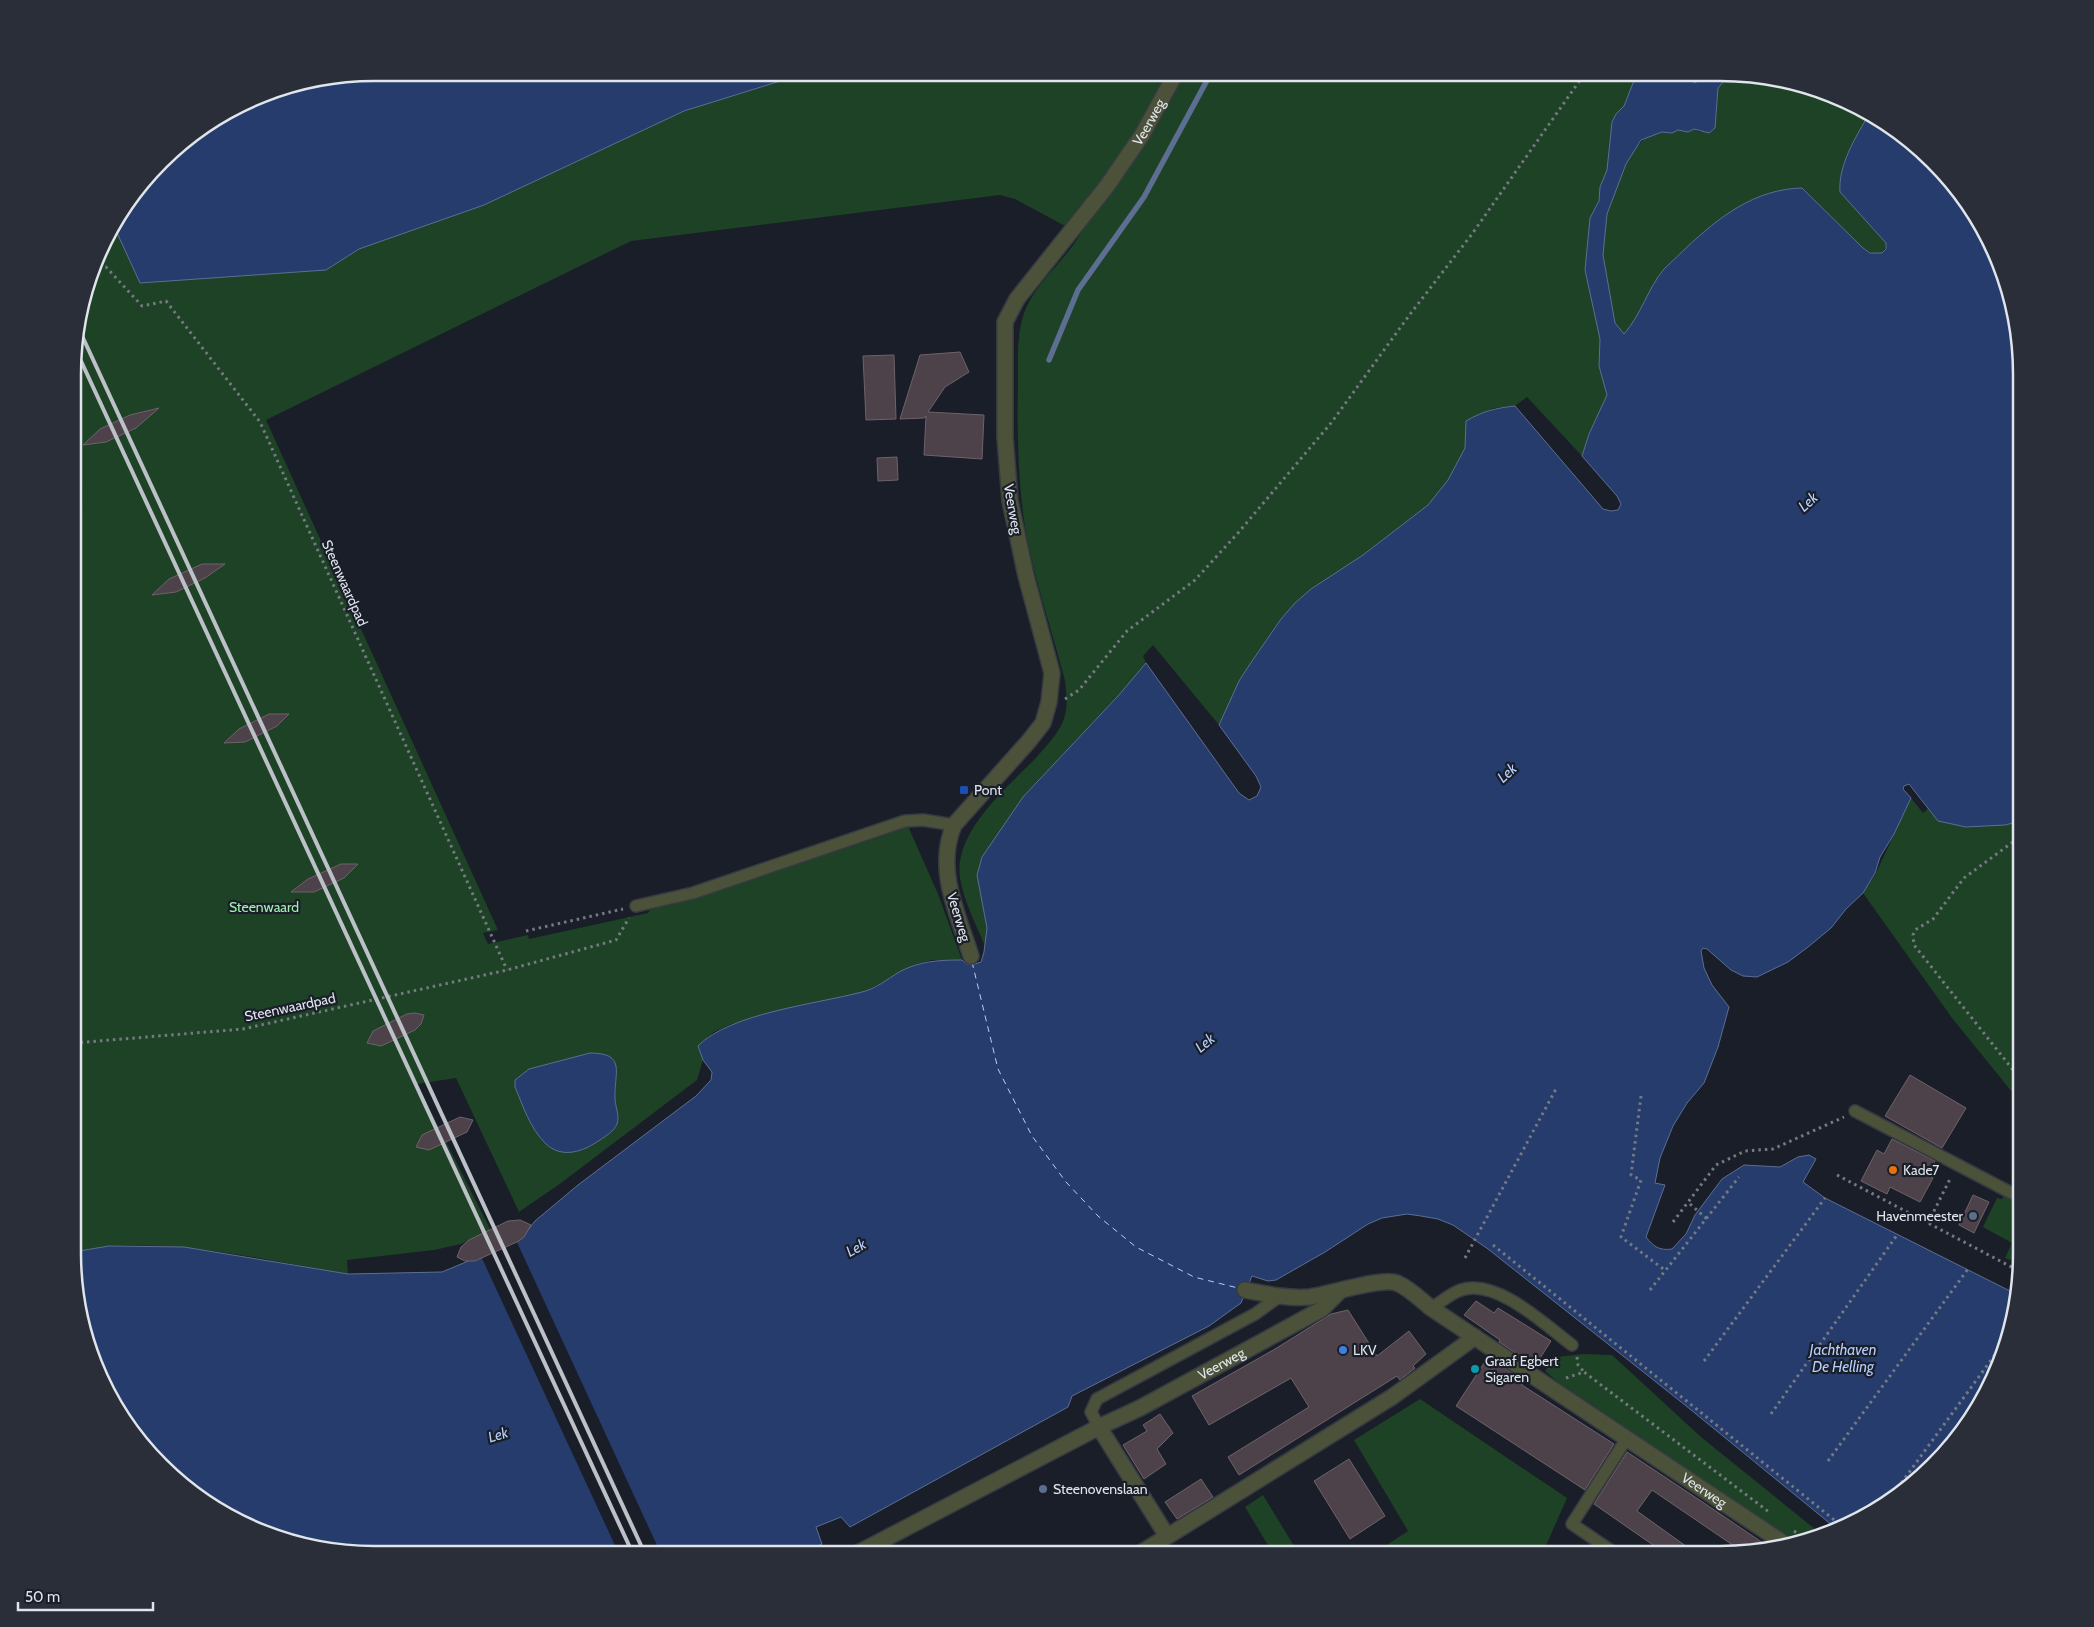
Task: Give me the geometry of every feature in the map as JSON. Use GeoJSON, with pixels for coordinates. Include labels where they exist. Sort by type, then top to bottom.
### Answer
{"type":"FeatureCollection","features":[{"type":"Feature","properties":{"kind":"street","name":"Veerweg"},"geometry":{"type":"LineString","coordinates":[[971,956],[946,873],[947,840],[954,825],[1043,723],[1049,702],[1052,673],[1026,576],[1010,501],[1005,437],[1005,322],[1017,299],[1107,186],[1142,135],[1172,81]]}},
{"type":"Feature","properties":{"kind":"street","name":"Veerweg"},"geometry":{"type":"LineString","coordinates":[[1246,1290],[1280,1296],[1309,1297],[1339,1292],[1370,1283],[1396,1282],[1474,1337],[1779,1540]]}},
{"type":"Feature","properties":{"kind":"street","name":"Veerweg"},"geometry":{"type":"LineString","coordinates":[[1099,1427],[1140,1408],[1322,1309],[1339,1292]]}},
{"type":"Feature","properties":{"kind":"street"},"geometry":{"type":"LineString","coordinates":[[1151,1546],[1392,1397],[1474,1337]]}},
{"type":"Feature","properties":{"kind":"street"},"geometry":{"type":"LineString","coordinates":[[871,1546],[1099,1427],[1167,1536]]}},
{"type":"Feature","properties":{"kind":"lane"},"geometry":{"type":"LineString","coordinates":[[636,906],[693,893],[905,821],[923,820],[954,825]]}},
{"type":"Feature","properties":{"kind":"lane"},"geometry":{"type":"LineString","coordinates":[[1855,1111],[2013,1194]]}},
{"type":"Feature","properties":{"kind":"lane"},"geometry":{"type":"LineString","coordinates":[[1431,1308],[1460,1290],[1473,1288],[1487,1290],[1509,1298],[1572,1345]]}},
{"type":"Feature","properties":{"kind":"lane"},"geometry":{"type":"LineString","coordinates":[[1099,1427],[1092,1412],[1097,1399],[1255,1314],[1280,1296]]}},
{"type":"Feature","properties":{"kind":"lane"},"geometry":{"type":"LineString","coordinates":[[1604,1546],[1572,1524],[1627,1438]]}},
{"type":"Feature","properties":{"kind":"path"},"geometry":{"type":"LineString","coordinates":[[1049,702],[1062,700],[1079,690],[1127,631],[1195,580],[1257,511],[1331,424],[1411,312],[1472,234],[1579,81]]}},
{"type":"Feature","properties":{"kind":"path","name":"Steenwaardpad"},"geometry":{"type":"LineString","coordinates":[[102,267],[106,268],[142,306],[166,301],[260,422],[507,970]]}},
{"type":"Feature","properties":{"kind":"path"},"geometry":{"type":"LineString","coordinates":[[2013,842],[1964,878],[1932,919],[1915,930],[1913,939],[1914,945],[2013,1070]]}},
{"type":"Feature","properties":{"kind":"path"},"geometry":{"type":"LineString","coordinates":[[526,931],[636,906]]}},
{"type":"Feature","properties":{"kind":"path","name":"Steenwaardpad"},"geometry":{"type":"LineString","coordinates":[[81,1042],[243,1029],[507,970],[616,940],[636,906]]}},
{"type":"Feature","properties":{"kind":"path"},"geometry":{"type":"LineString","coordinates":[[1465,1258],[1557,1088]]}},
{"type":"Feature","properties":{"kind":"path"},"geometry":{"type":"LineString","coordinates":[[1641,1096],[1631,1176],[1641,1180],[1621,1237],[1666,1271]]}},
{"type":"Feature","properties":{"kind":"path"},"geometry":{"type":"LineString","coordinates":[[1673,1222],[1716,1165],[1745,1151],[1773,1149],[1855,1111]]}},
{"type":"Feature","properties":{"kind":"path"},"geometry":{"type":"LineString","coordinates":[[1928,1223],[1957,1166]]}},
{"type":"Feature","properties":{"kind":"path"},"geometry":{"type":"LineString","coordinates":[[1837,1175],[2012,1267]]}},
{"type":"Feature","properties":{"kind":"path"},"geometry":{"type":"LineString","coordinates":[[1650,1290],[1739,1177]]}},
{"type":"Feature","properties":{"kind":"path"},"geometry":{"type":"LineString","coordinates":[[1704,1360],[1825,1198]]}},
{"type":"Feature","properties":{"kind":"path"},"geometry":{"type":"LineString","coordinates":[[1690,1204],[1707,1219]]}},
{"type":"Feature","properties":{"kind":"path"},"geometry":{"type":"LineString","coordinates":[[1771,1414],[1897,1235]]}},
{"type":"Feature","properties":{"kind":"path"},"geometry":{"type":"LineString","coordinates":[[1493,1244],[1836,1521]]}},
{"type":"Feature","properties":{"kind":"path"},"geometry":{"type":"LineString","coordinates":[[1828,1461],[1968,1269]]}},
{"type":"Feature","properties":{"kind":"path"},"geometry":{"type":"LineString","coordinates":[[1902,1481],[1993,1358]]}},
{"type":"Feature","properties":{"kind":"path"},"geometry":{"type":"LineString","coordinates":[[1578,1365],[1584,1372],[1773,1515]]}},
{"type":"Feature","properties":{"kind":"path"},"geometry":{"type":"LineString","coordinates":[[1546,1385],[1584,1372]]}},
{"type":"Feature","properties":{"kind":"path"},"geometry":{"type":"LineString","coordinates":[[1789,1526],[1800,1535]]}},
{"type":"Feature","properties":{"kind":"green space","name":"Steenwaard"},"geometry":{"type":"Polygon","coordinates":[[[374,81],[1635,81],[1624,106],[1616,114],[1612,122],[1608,169],[1626,164],[1640,143],[1650,135],[1678,130],[1688,132],[1694,129],[1700,132],[1716,119],[1718,88],[1724,81],[1758,84],[1796,91],[1849,111],[1866,120],[1846,158],[1877,231],[1886,243],[1881,253],[1877,254],[1863,248],[1802,188],[1770,194],[1740,206],[1624,334],[1607,395],[1589,434],[1582,456],[1527,397],[1515,406],[1494,408],[1467,421],[1465,448],[1448,481],[1428,505],[1363,555],[1311,589],[1295,603],[1281,619],[1239,681],[1219,725],[1153,645],[1143,656],[1146,663],[1118,696],[1023,797],[982,857],[977,875],[987,928],[985,946],[967,904],[960,878],[960,861],[965,844],[984,812],[1053,738],[1063,721],[1066,707],[1065,681],[1033,566],[1025,527],[1019,474],[1019,334],[1023,315],[1033,295],[1071,248],[1084,227],[1070,220],[1065,226],[1015,199],[1000,195],[631,241],[266,420],[498,930],[483,933],[488,944],[528,935],[529,939],[648,913],[650,910],[877,838],[908,826],[938,894],[962,960],[932,960],[917,964],[864,992],[766,1014],[729,1025],[714,1032],[698,1046],[703,1060],[697,1080],[561,1183],[519,1212],[456,1078],[417,1084],[491,1231],[461,1244],[434,1250],[347,1260],[348,1274],[246,1256],[175,1247],[139,1245],[81,1251],[81,374],[84,336],[91,298],[97,280],[111,245],[131,211],[167,167],[196,142],[228,120],[245,111],[298,91],[336,84],[374,81]],[[590,1053],[529,1069],[515,1080],[515,1087],[618,1117],[615,1099],[616,1070],[613,1059],[608,1056],[590,1053]]]}},
{"type":"Feature","properties":{"kind":"green space"},"geometry":{"type":"Polygon","coordinates":[[[1911,798],[1923,813],[1929,808],[1938,821],[2005,825],[2013,823],[2013,1093],[1952,1018],[1863,893],[1875,875],[1911,798]]]}},
{"type":"Feature","properties":{"kind":"green space"},"geometry":{"type":"Polygon","coordinates":[[[2004,1196],[2013,1200],[2013,1253],[2013,1259],[2010,1260],[2005,1258],[2012,1243],[1983,1227],[1997,1198],[2002,1199],[2004,1196]]]}},
{"type":"Feature","properties":{"kind":"green space"},"geometry":{"type":"Polygon","coordinates":[[[1584,1354],[1612,1355],[1701,1437],[1815,1529],[1789,1537],[1558,1382],[1545,1371],[1556,1357],[1584,1354]]]}},
{"type":"Feature","properties":{"kind":"green space"},"geometry":{"type":"Polygon","coordinates":[[[1420,1399],[1567,1498],[1546,1546],[1385,1546],[1408,1531],[1354,1440],[1420,1399]]]}},
{"type":"Feature","properties":{"kind":"green space"},"geometry":{"type":"Polygon","coordinates":[[[1263,1495],[1294,1546],[1268,1546],[1245,1507],[1263,1495]]]}},
{"type":"Feature","properties":{"kind":"water"},"geometry":{"type":"Polygon","coordinates":[[[374,81],[780,81],[684,111],[484,205],[359,249],[326,270],[140,283],[117,233],[131,211],[154,181],[181,154],[228,120],[245,111],[298,91],[336,84],[374,81]]]}},
{"type":"Feature","properties":{"kind":"water"},"geometry":{"type":"Polygon","coordinates":[[[1635,81],[1692,81],[1694,83],[1699,81],[1724,81],[1718,88],[1715,128],[1709,133],[1694,129],[1688,132],[1678,130],[1672,133],[1662,132],[1641,140],[1626,164],[1607,214],[1603,255],[1615,323],[1624,334],[1630,327],[1658,276],[1667,266],[1711,226],[1753,199],[1769,193],[1802,188],[1863,248],[1870,253],[1882,253],[1886,249],[1886,243],[1840,192],[1840,182],[1845,162],[1866,120],[1913,154],[1952,196],[1983,245],[2003,298],[2010,336],[2013,374],[2013,823],[1966,827],[1938,821],[1909,784],[1904,786],[1903,789],[1911,798],[1894,834],[1880,857],[1875,873],[1863,893],[1846,909],[1831,928],[1808,947],[1788,962],[1757,977],[1743,976],[1731,970],[1707,949],[1703,948],[1701,951],[1704,968],[1712,985],[1729,1007],[1718,1047],[1704,1083],[1687,1103],[1673,1126],[1660,1158],[1655,1183],[1665,1185],[1646,1237],[1657,1247],[1672,1249],[1686,1234],[1695,1215],[1722,1179],[1744,1165],[1780,1167],[1798,1157],[1809,1155],[1816,1159],[1803,1182],[1825,1198],[2010,1291],[2003,1329],[1983,1382],[1963,1416],[1927,1460],[1883,1496],[1849,1516],[1830,1524],[1685,1405],[1488,1249],[1453,1225],[1438,1219],[1407,1214],[1382,1218],[1368,1224],[1325,1252],[1276,1280],[1268,1281],[1252,1276],[1241,1303],[1209,1326],[1072,1396],[1068,1407],[850,1527],[841,1517],[816,1527],[822,1544],[817,1546],[374,1546],[336,1543],[298,1536],[245,1516],[211,1496],[167,1460],[131,1416],[111,1382],[104,1365],[91,1329],[87,1310],[81,1251],[109,1246],[184,1247],[348,1274],[442,1272],[521,1239],[535,1221],[578,1185],[696,1096],[711,1080],[712,1072],[703,1060],[698,1046],[712,1035],[731,1025],[775,1011],[867,991],[899,972],[922,963],[962,960],[971,965],[981,962],[987,928],[977,875],[982,857],[1023,797],[1118,696],[1146,663],[1239,793],[1249,800],[1257,796],[1261,787],[1256,776],[1219,725],[1239,681],[1281,619],[1295,603],[1311,589],[1363,555],[1428,505],[1448,480],[1465,448],[1466,421],[1490,411],[1515,406],[1603,509],[1618,510],[1621,504],[1617,496],[1582,456],[1589,434],[1607,395],[1599,366],[1600,339],[1585,270],[1590,218],[1599,201],[1600,187],[1607,170],[1612,122],[1616,114],[1624,106],[1635,81]]]}},
{"type":"Feature","properties":{"kind":"water"},"geometry":{"type":"Polygon","coordinates":[[[590,1053],[609,1057],[616,1066],[615,1098],[618,1117],[617,1124],[607,1135],[587,1148],[573,1152],[559,1151],[545,1143],[535,1131],[515,1087],[515,1080],[529,1069],[590,1053]]]}},
{"type":"Feature","properties":{"kind":"pier"},"geometry":{"type":"Polygon","coordinates":[[[515,1238],[657,1546],[615,1546],[480,1254],[515,1238]]]}},
{"type":"Feature","properties":{"kind":"building"},"geometry":{"type":"Polygon","coordinates":[[[960,352],[969,372],[945,387],[928,412],[984,415],[982,459],[924,455],[926,416],[924,418],[900,419],[920,355],[960,352]]]}},
{"type":"Feature","properties":{"kind":"building"},"geometry":{"type":"Polygon","coordinates":[[[894,355],[896,419],[866,420],[863,356],[894,355]]]}},
{"type":"Feature","properties":{"kind":"building"},"geometry":{"type":"Polygon","coordinates":[[[159,408],[136,428],[106,442],[83,445],[100,429],[130,415],[159,408]]]}},
{"type":"Feature","properties":{"kind":"building"},"geometry":{"type":"Polygon","coordinates":[[[897,457],[898,480],[878,481],[877,458],[897,457]]]}},
{"type":"Feature","properties":{"kind":"building"},"geometry":{"type":"Polygon","coordinates":[[[202,564],[225,564],[205,578],[176,592],[152,595],[169,579],[202,564]]]}},
{"type":"Feature","properties":{"kind":"building"},"geometry":{"type":"Polygon","coordinates":[[[269,714],[289,714],[277,726],[245,742],[224,743],[239,729],[269,714]]]}},
{"type":"Feature","properties":{"kind":"building"},"geometry":{"type":"Polygon","coordinates":[[[341,864],[358,864],[344,878],[314,892],[291,892],[308,879],[341,864]]]}},
{"type":"Feature","properties":{"kind":"building"},"geometry":{"type":"Polygon","coordinates":[[[407,1014],[424,1015],[421,1024],[415,1030],[381,1046],[367,1043],[373,1031],[407,1014]]]}},
{"type":"Feature","properties":{"kind":"building"},"geometry":{"type":"Polygon","coordinates":[[[1910,1075],[1966,1108],[1942,1148],[1885,1116],[1910,1075]]]}},
{"type":"Feature","properties":{"kind":"building"},"geometry":{"type":"Polygon","coordinates":[[[460,1117],[473,1120],[467,1132],[429,1150],[416,1147],[422,1135],[460,1117]]]}},
{"type":"Feature","properties":{"kind":"building"},"geometry":{"type":"Polygon","coordinates":[[[1892,1139],[1935,1161],[1929,1176],[1933,1178],[1920,1202],[1890,1187],[1887,1194],[1861,1181],[1877,1150],[1884,1154],[1892,1139]]]}},
{"type":"Feature","properties":{"kind":"building"},"geometry":{"type":"Polygon","coordinates":[[[1973,1195],[1989,1202],[1974,1233],[1959,1225],[1973,1195]]]}},
{"type":"Feature","properties":{"kind":"building"},"geometry":{"type":"Polygon","coordinates":[[[520,1220],[531,1225],[524,1237],[519,1241],[475,1261],[465,1261],[457,1257],[461,1247],[469,1240],[508,1221],[520,1220]]]}},
{"type":"Feature","properties":{"kind":"building"},"geometry":{"type":"Polygon","coordinates":[[[1476,1301],[1494,1313],[1498,1308],[1551,1341],[1535,1366],[1499,1342],[1500,1340],[1464,1315],[1476,1301]]]}},
{"type":"Feature","properties":{"kind":"building"},"geometry":{"type":"Polygon","coordinates":[[[1348,1310],[1377,1356],[1409,1331],[1426,1354],[1413,1366],[1415,1368],[1400,1380],[1397,1376],[1239,1475],[1228,1457],[1309,1407],[1291,1378],[1209,1425],[1192,1396],[1275,1349],[1331,1314],[1348,1310]]]}},
{"type":"Feature","properties":{"kind":"building"},"geometry":{"type":"Polygon","coordinates":[[[1488,1357],[1524,1381],[1522,1385],[1614,1444],[1585,1490],[1456,1406],[1488,1357]]]}},
{"type":"Feature","properties":{"kind":"building"},"geometry":{"type":"Polygon","coordinates":[[[1160,1414],[1173,1433],[1157,1449],[1166,1464],[1144,1479],[1123,1445],[1147,1431],[1143,1425],[1160,1414]]]}},
{"type":"Feature","properties":{"kind":"building"},"geometry":{"type":"Polygon","coordinates":[[[1627,1452],[1762,1542],[1733,1545],[1652,1490],[1637,1511],[1686,1546],[1654,1546],[1594,1504],[1627,1452]]]}},
{"type":"Feature","properties":{"kind":"building"},"geometry":{"type":"Polygon","coordinates":[[[1349,1459],[1385,1516],[1350,1539],[1314,1481],[1349,1459]]]}},
{"type":"Feature","properties":{"kind":"building"},"geometry":{"type":"Polygon","coordinates":[[[1201,1479],[1213,1497],[1177,1519],[1165,1502],[1201,1479]]]}},
{"type":"Feature","properties":{"kind":"waterway"},"geometry":{"type":"LineString","coordinates":[[1049,360],[1078,290],[1144,197],[1207,81]]}},
{"type":"Feature","properties":{"kind":"ferry route"},"geometry":{"type":"LineString","coordinates":[[972,962],[998,1069],[1032,1136],[1066,1182],[1098,1216],[1136,1247],[1194,1277],[1238,1288]]}},
{"type":"Feature","properties":{"kind":"railway"},"geometry":{"type":"LineString","coordinates":[[84,339],[641,1546]]}},
{"type":"Feature","properties":{"kind":"railway"},"geometry":{"type":"LineString","coordinates":[[82,362],[629,1546]]}},
{"type":"Feature","properties":{"kind":"place","name":"Pont"},"geometry":{"type":"Point","coordinates":[964,790]}},
{"type":"Feature","properties":{"kind":"place","name":"Kade7"},"geometry":{"type":"Point","coordinates":[1893,1170]}},
{"type":"Feature","properties":{"kind":"place","name":"Havenmeester"},"geometry":{"type":"Point","coordinates":[1973,1216]}},
{"type":"Feature","properties":{"kind":"place","name":"LKV"},"geometry":{"type":"Point","coordinates":[1343,1350]}},
{"type":"Feature","properties":{"kind":"place","name":"Graaf Egbert Sigaren"},"geometry":{"type":"Point","coordinates":[1475,1369]}},
{"type":"Feature","properties":{"kind":"place","name":"Steenovenslaan"},"geometry":{"type":"Point","coordinates":[1043,1489]}},
{"type":"Feature","properties":{"kind":"water label","name":"Lek"},"geometry":{"type":"Point","coordinates":[1808,502]}},
{"type":"Feature","properties":{"kind":"water label","name":"Lek"},"geometry":{"type":"Point","coordinates":[1507,773]}},
{"type":"Feature","properties":{"kind":"water label","name":"Lek"},"geometry":{"type":"Point","coordinates":[1205,1043]}},
{"type":"Feature","properties":{"kind":"water label","name":"Lek"},"geometry":{"type":"Point","coordinates":[856,1248]}},
{"type":"Feature","properties":{"kind":"water label","name":"Jachthaven De Helling"},"geometry":{"type":"Point","coordinates":[1843,1358]}},
{"type":"Feature","properties":{"kind":"water label","name":"Lek"},"geometry":{"type":"Point","coordinates":[498,1435]}}]}
